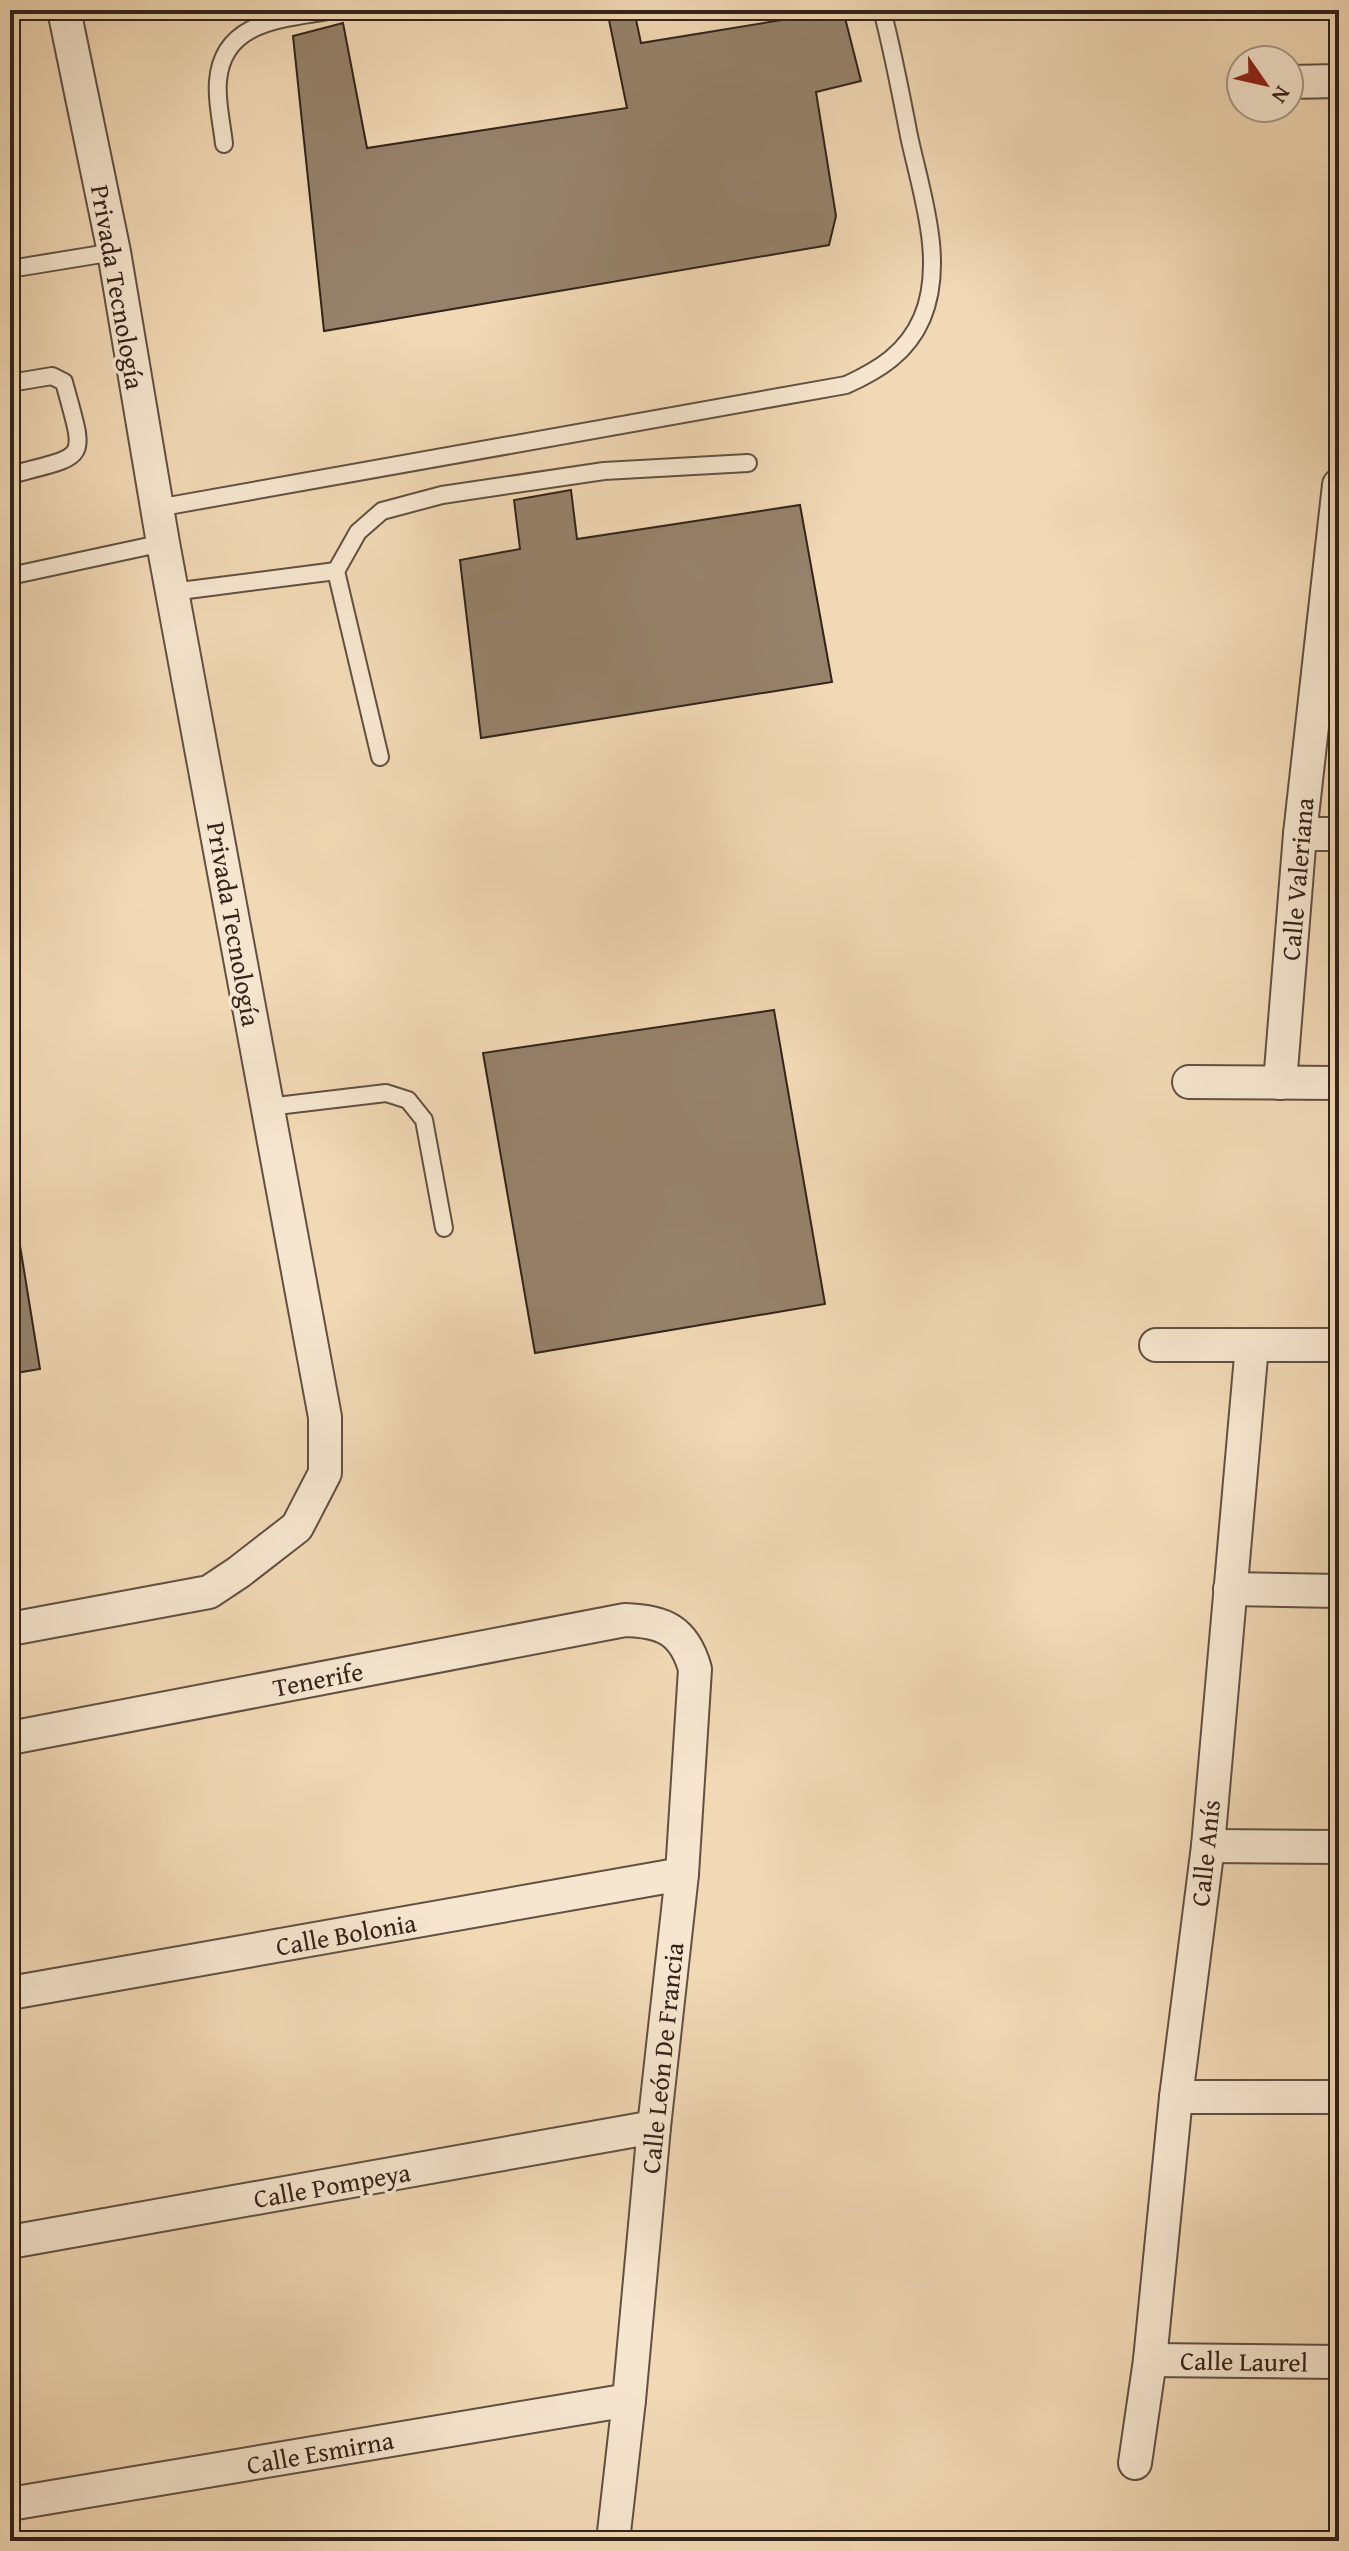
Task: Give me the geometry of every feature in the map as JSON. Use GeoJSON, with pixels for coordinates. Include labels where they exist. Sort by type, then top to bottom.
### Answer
{"type":"FeatureCollection","features":[{"type":"Feature","properties":{"kind":"street","name":"Privada Tecnología"},"geometry":{"type":"LineString","coordinates":[[10,1629],[209,1592],[297,1527],[325,1473],[325,1417],[163,543],[114,252],[64,10]]}},
{"type":"Feature","properties":{"kind":"street"},"geometry":{"type":"LineString","coordinates":[[1305,82],[1339,81]]}},
{"type":"Feature","properties":{"kind":"street","name":"Calle Valeriana"},"geometry":{"type":"LineString","coordinates":[[1280,1083],[1300,834],[1335,571],[1339,485]]}},
{"type":"Feature","properties":{"kind":"street"},"geometry":{"type":"LineString","coordinates":[[1300,834],[1339,834]]}},
{"type":"Feature","properties":{"kind":"street"},"geometry":{"type":"LineString","coordinates":[[1189,1082],[1339,1083]]}},
{"type":"Feature","properties":{"kind":"street"},"geometry":{"type":"LineString","coordinates":[[1156,1345],[1339,1345]]}},
{"type":"Feature","properties":{"kind":"street","name":"Calle Anís"},"geometry":{"type":"LineString","coordinates":[[1135,2463],[1150,2360],[1176,2097],[1208,1846],[1252,1345]]}},
{"type":"Feature","properties":{"kind":"street"},"geometry":{"type":"LineString","coordinates":[[1230,1589],[1339,1591]]}},
{"type":"Feature","properties":{"kind":"street","name":"Tenerife"},"geometry":{"type":"LineString","coordinates":[[10,1738],[625,1620]]}},
{"type":"Feature","properties":{"kind":"street","name":"Calle León De Francia"},"geometry":{"type":"LineString","coordinates":[[613,2541],[682,1874],[695,1669],[690,1650],[679,1636],[663,1626],[625,1620]]}},
{"type":"Feature","properties":{"kind":"street"},"geometry":{"type":"LineString","coordinates":[[1208,1846],[1339,1847]]}},
{"type":"Feature","properties":{"kind":"street","name":"Calle Bolonia"},"geometry":{"type":"LineString","coordinates":[[10,1993],[682,1874]]}},
{"type":"Feature","properties":{"kind":"street"},"geometry":{"type":"LineString","coordinates":[[1176,2097],[1339,2097]]}},
{"type":"Feature","properties":{"kind":"street","name":"Calle Pompeya"},"geometry":{"type":"LineString","coordinates":[[10,2242],[654,2127]]}},
{"type":"Feature","properties":{"kind":"street","name":"Calle Laurel"},"geometry":{"type":"LineString","coordinates":[[1150,2360],[1339,2362]]}},
{"type":"Feature","properties":{"kind":"street","name":"Calle Esmirna"},"geometry":{"type":"LineString","coordinates":[[10,2504],[629,2400]]}},
{"type":"Feature","properties":{"kind":"lane"},"geometry":{"type":"LineString","coordinates":[[224,144],[217,82],[223,56],[235,40],[248,29],[334,10]]}},
{"type":"Feature","properties":{"kind":"lane"},"geometry":{"type":"LineString","coordinates":[[157,508],[846,385],[878,370],[903,349],[922,317],[931,276],[930,237],[882,10]]}},
{"type":"Feature","properties":{"kind":"lane"},"geometry":{"type":"LineString","coordinates":[[10,269],[114,252]]}},
{"type":"Feature","properties":{"kind":"lane"},"geometry":{"type":"LineString","coordinates":[[10,383],[59,377],[64,382],[80,441],[78,451],[69,460],[10,475]]}},
{"type":"Feature","properties":{"kind":"lane"},"geometry":{"type":"LineString","coordinates":[[380,757],[336,571],[358,532],[382,511],[442,495],[604,471],[748,463]]}},
{"type":"Feature","properties":{"kind":"lane"},"geometry":{"type":"LineString","coordinates":[[10,576],[163,543]]}},
{"type":"Feature","properties":{"kind":"lane"},"geometry":{"type":"LineString","coordinates":[[172,592],[336,571]]}},
{"type":"Feature","properties":{"kind":"lane"},"geometry":{"type":"LineString","coordinates":[[268,1107],[386,1093],[408,1100],[424,1120],[444,1228]]}},
{"type":"Feature","properties":{"kind":"building"},"geometry":{"type":"Polygon","coordinates":[[[607,10],[634,10],[641,43],[843,10],[861,81],[816,92],[836,216],[829,245],[324,331],[293,36],[343,23],[367,148],[627,108],[607,10]]]}},
{"type":"Feature","properties":{"kind":"building"},"geometry":{"type":"Polygon","coordinates":[[[571,490],[577,539],[800,505],[832,682],[481,738],[460,560],[520,549],[514,500],[571,490]]]}},
{"type":"Feature","properties":{"kind":"building"},"geometry":{"type":"Polygon","coordinates":[[[774,1010],[825,1304],[535,1353],[483,1053],[774,1010]]]}},
{"type":"Feature","properties":{"kind":"building"},"geometry":{"type":"Polygon","coordinates":[[[10,1184],[40,1369],[10,1374],[10,1184]]]}}]}
